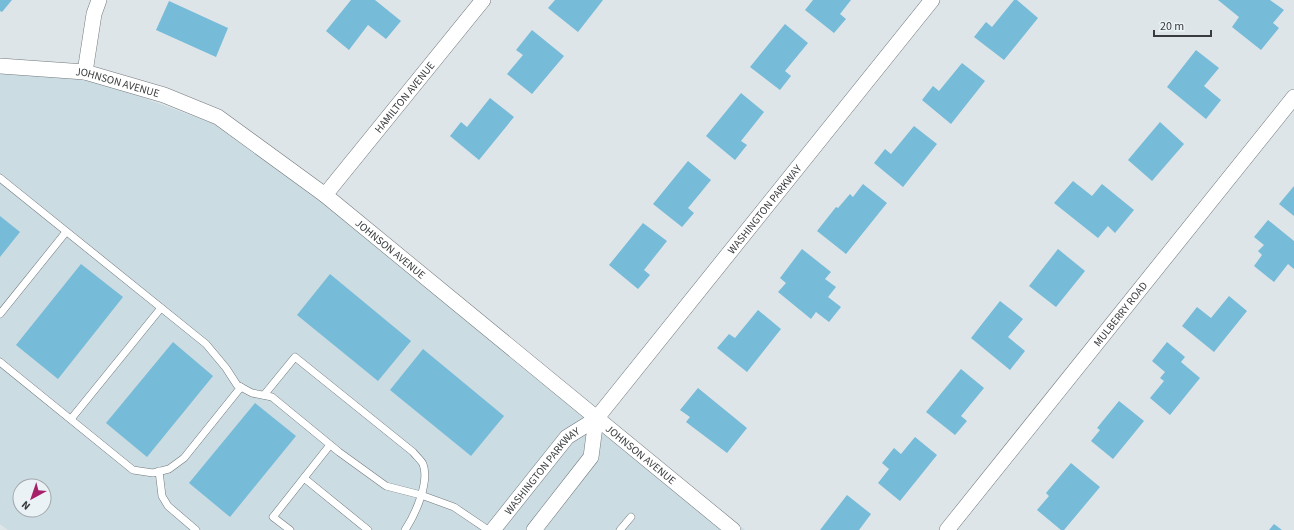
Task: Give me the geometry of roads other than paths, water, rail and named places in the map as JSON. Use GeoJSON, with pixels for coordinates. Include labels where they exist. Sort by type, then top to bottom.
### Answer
{"type":"FeatureCollection","features":[{"type":"Feature","properties":{"kind":"street"},"geometry":{"type":"LineString","coordinates":[[85,72],[94,14],[99,0]]}},
{"type":"Feature","properties":{"kind":"street","name":"HAMILTON AVENUE"},"geometry":{"type":"LineString","coordinates":[[325,194],[482,0]]}},
{"type":"Feature","properties":{"kind":"street","name":"WASHINGTON PARKWAY"},"geometry":{"type":"LineString","coordinates":[[494,530],[567,437],[596,419],[932,0]]}},
{"type":"Feature","properties":{"kind":"street","name":"JOHNSON AVENUE"},"geometry":{"type":"LineString","coordinates":[[0,66],[85,72],[164,95],[218,117],[325,194],[596,419],[733,530]]}},
{"type":"Feature","properties":{"kind":"street","name":"MULBERRY ROAD"},"geometry":{"type":"LineString","coordinates":[[947,530],[1294,97]]}},
{"type":"Feature","properties":{"kind":"street","name":"WASHINGTON PARKWAY"},"geometry":{"type":"LineString","coordinates":[[534,530],[591,457],[596,419]]}},
{"type":"Feature","properties":{"kind":"lane"},"geometry":{"type":"LineString","coordinates":[[0,178],[206,344],[226,368],[237,385],[252,393],[272,397],[330,445],[386,486],[421,494],[454,507],[488,530]]}},
{"type":"Feature","properties":{"kind":"lane"},"geometry":{"type":"LineString","coordinates":[[0,314],[66,232]]}},
{"type":"Feature","properties":{"kind":"lane"},"geometry":{"type":"LineString","coordinates":[[71,419],[161,308]]}},
{"type":"Feature","properties":{"kind":"lane"},"geometry":{"type":"LineString","coordinates":[[264,395],[295,356],[413,452],[423,463],[425,474],[416,509],[405,530]]}},
{"type":"Feature","properties":{"kind":"lane"},"geometry":{"type":"LineString","coordinates":[[0,362],[133,470],[153,473],[169,469],[184,458],[241,387]]}},
{"type":"Feature","properties":{"kind":"lane"},"geometry":{"type":"LineString","coordinates":[[290,530],[273,516],[330,445]]}},
{"type":"Feature","properties":{"kind":"lane"},"geometry":{"type":"LineString","coordinates":[[159,472],[162,496],[168,506],[196,530]]}},
{"type":"Feature","properties":{"kind":"lane"},"geometry":{"type":"LineString","coordinates":[[304,478],[368,530]]}},
{"type":"Feature","properties":{"kind":"lane"},"geometry":{"type":"LineString","coordinates":[[620,530],[631,517]]}}]}
